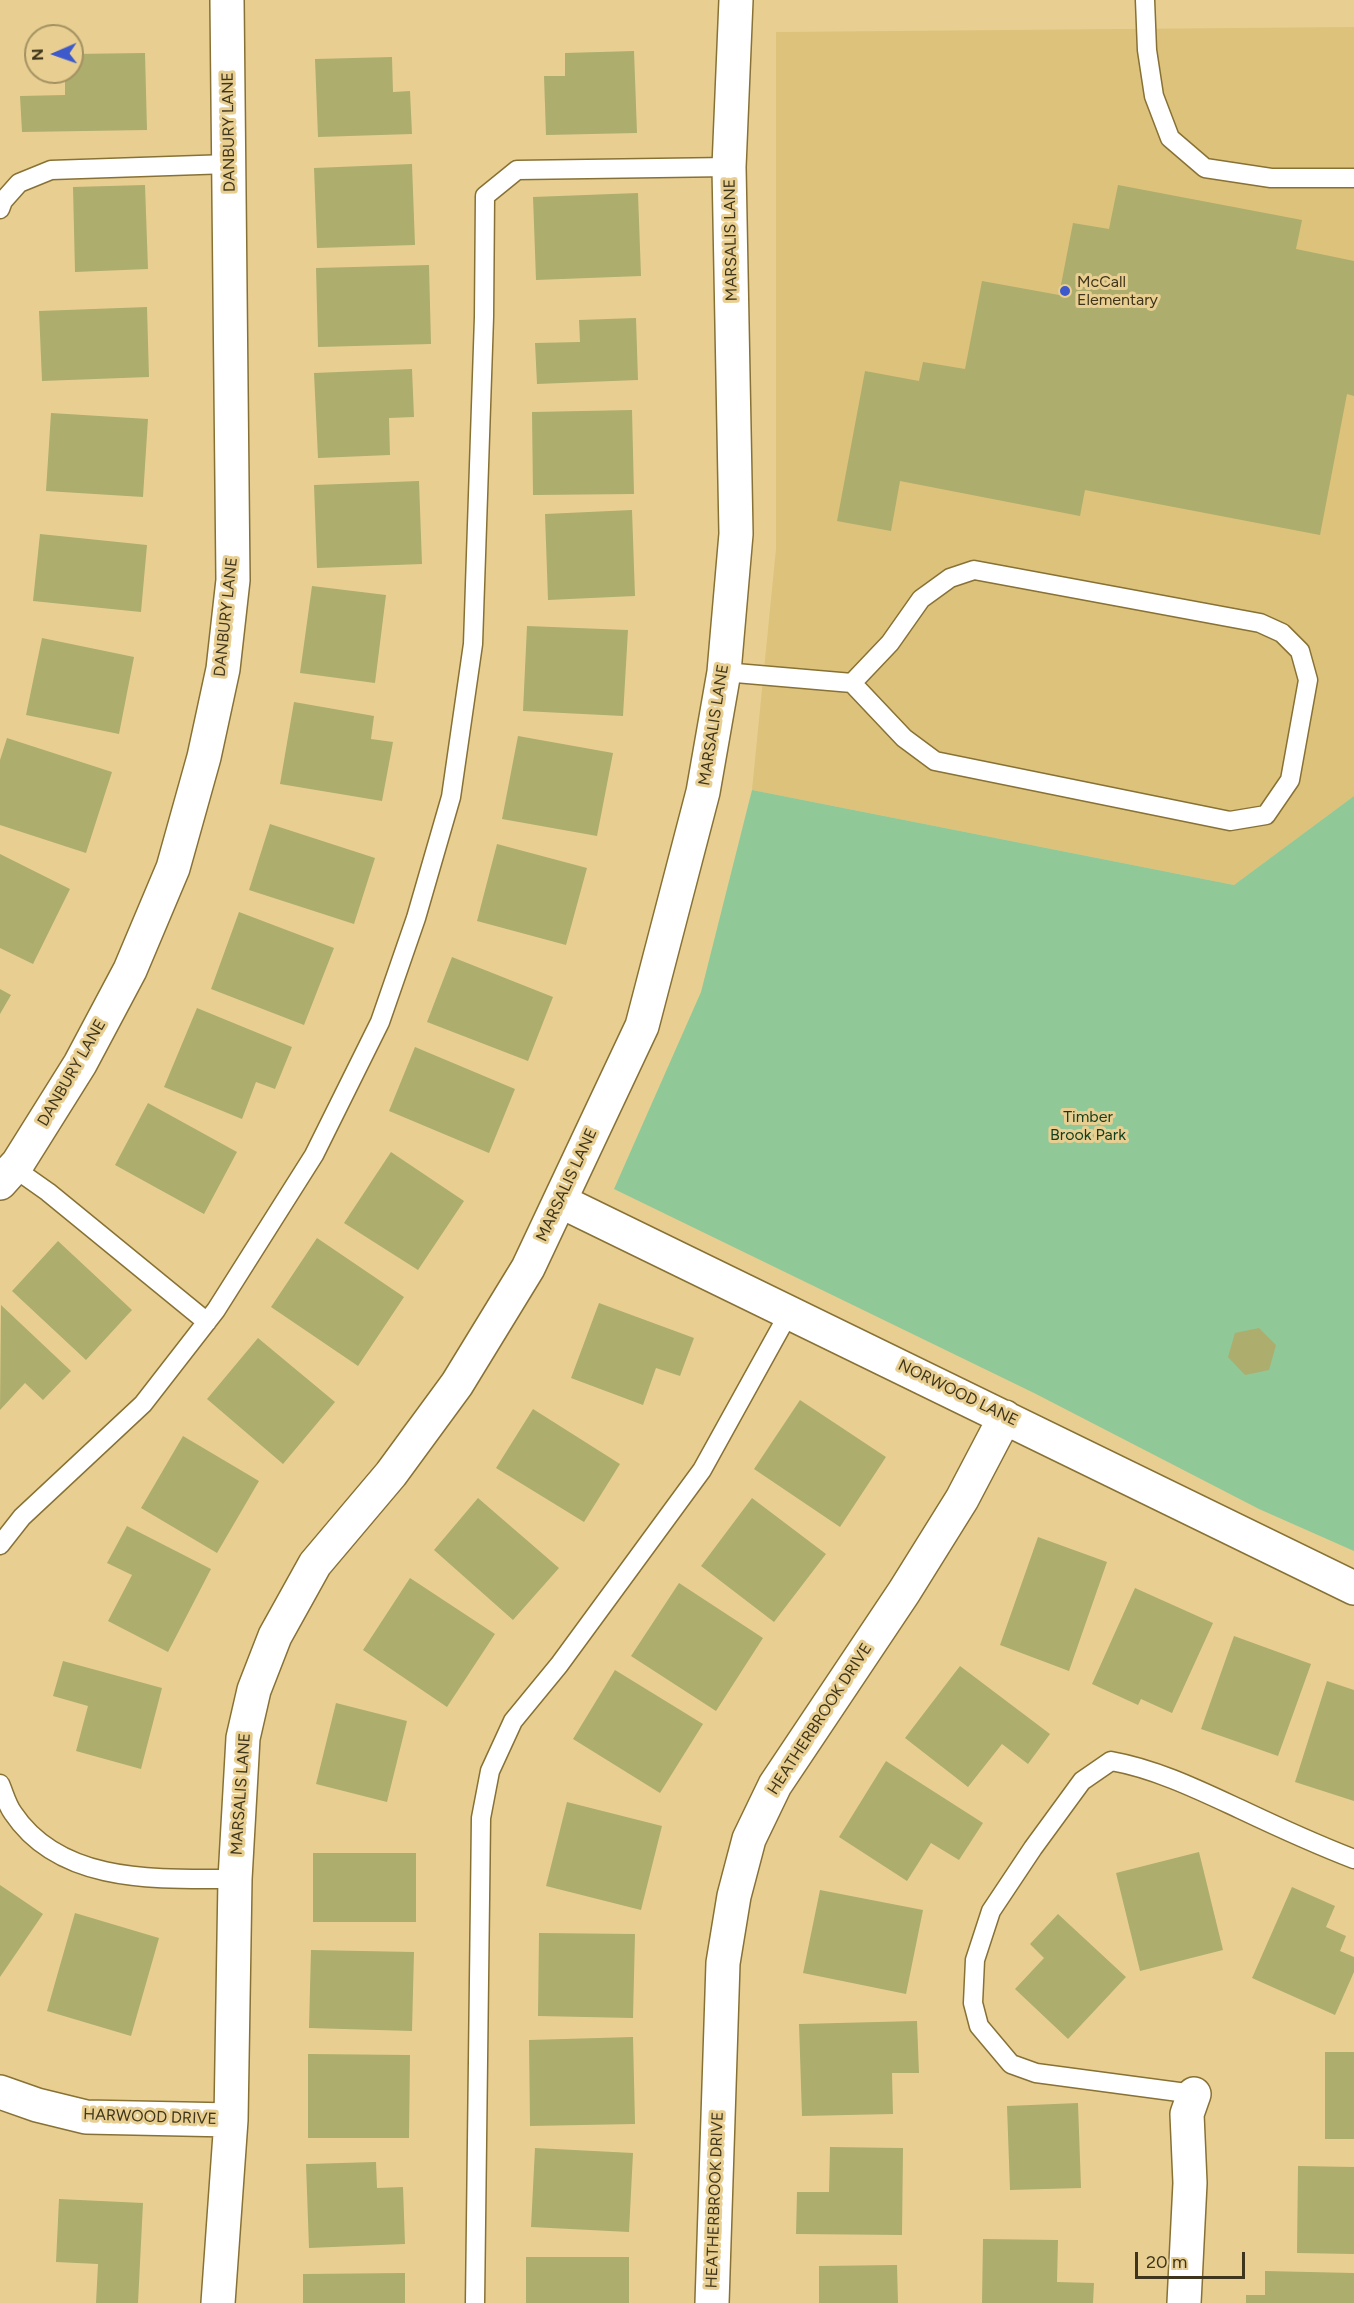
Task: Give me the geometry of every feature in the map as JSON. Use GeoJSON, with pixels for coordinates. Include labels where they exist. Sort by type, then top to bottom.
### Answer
{"type":"FeatureCollection","features":[{"type":"Feature","properties":{"kind":"street","name":"DANBURY LANE"},"geometry":{"type":"LineString","coordinates":[[7,1175],[80,1064],[129,970],[173,868],[209,735],[223,669],[233,580],[227,0]]}},
{"type":"Feature","properties":{"kind":"street","name":"MARSALIS LANE"},"geometry":{"type":"LineString","coordinates":[[218,2303],[231,2120],[235,1879],[243,1738],[254,1690],[275,1636],[315,1564],[391,1474],[457,1384],[528,1268],[642,1026],[703,792],[724,672],[736,534],[729,167],[736,0]]}},
{"type":"Feature","properties":{"kind":"street","name":"NORWOOD LANE"},"geometry":{"type":"LineString","coordinates":[[561,1201],[1354,1588]]}},
{"type":"Feature","properties":{"kind":"street","name":"HEATHERBROOK DRIVE"},"geometry":{"type":"LineString","coordinates":[[712,2303],[723,1963],[734,1896],[749,1839],[774,1785],[904,1592],[962,1498],[1005,1416]]}},
{"type":"Feature","properties":{"kind":"street","name":"HARWOOD DRIVE"},"geometry":{"type":"LineString","coordinates":[[0,2092],[37,2105],[86,2116],[231,2120]]}},
{"type":"Feature","properties":{"kind":"street"},"geometry":{"type":"LineString","coordinates":[[1184,2303],[1190,2183],[1187,2114],[1194,2094]]}},
{"type":"Feature","properties":{"kind":"lane"},"geometry":{"type":"LineString","coordinates":[[1145,0],[1147,50],[1154,96],[1170,138],[1187,153],[1205,168],[1260,177],[1354,178]]}},
{"type":"Feature","properties":{"kind":"lane"},"geometry":{"type":"LineString","coordinates":[[0,209],[3,201],[19,183],[51,170],[229,164]]}},
{"type":"Feature","properties":{"kind":"lane"},"geometry":{"type":"LineString","coordinates":[[0,1545],[22,1517],[143,1404],[207,1322],[314,1155],[380,1022],[416,918],[451,797],[473,644],[484,318],[485,196],[517,170],[729,167]]}},
{"type":"Feature","properties":{"kind":"lane"},"geometry":{"type":"LineString","coordinates":[[724,672],[852,683],[904,738],[935,761],[1230,821],[1266,815],[1290,780],[1308,680],[1300,651],[1282,633],[1260,622],[974,570],[950,578],[921,599],[890,643],[852,683]]}},
{"type":"Feature","properties":{"kind":"lane"},"geometry":{"type":"LineString","coordinates":[[7,1175],[48,1192],[207,1322]]}},
{"type":"Feature","properties":{"kind":"lane"},"geometry":{"type":"LineString","coordinates":[[475,2303],[481,1818],[490,1771],[513,1721],[559,1665],[702,1470],[790,1311]]}},
{"type":"Feature","properties":{"kind":"lane"},"geometry":{"type":"LineString","coordinates":[[1194,2094],[1036,2073],[1011,2064],[979,2026],[973,2003],[975,1960],[991,1911],[1033,1848],[1082,1781],[1111,1761],[1132,1765],[1199,1790],[1309,1842],[1354,1859]]}},
{"type":"Feature","properties":{"kind":"lane"},"geometry":{"type":"LineString","coordinates":[[0,1784],[12,1812],[37,1842],[65,1858],[102,1870],[146,1879],[235,1879]]}},
{"type":"Feature","properties":{"kind":"shaded area","name":"McCall Elementary"},"geometry":{"type":"Polygon","coordinates":[[[1354,27],[1354,796],[1234,885],[752,790],[776,549],[776,32],[1354,27]]]}},
{"type":"Feature","properties":{"kind":"green space","name":"Timber Brook Park"},"geometry":{"type":"Polygon","coordinates":[[[752,790],[1234,885],[1354,796],[1354,1551],[1259,1509],[1034,1393],[614,1189],[701,992],[752,790]]]}},
{"type":"Feature","properties":{"kind":"building"},"geometry":{"type":"Polygon","coordinates":[[[634,51],[637,133],[546,135],[544,76],[565,76],[565,53],[634,51]]]}},
{"type":"Feature","properties":{"kind":"building"},"geometry":{"type":"Polygon","coordinates":[[[145,53],[147,130],[22,132],[20,96],[65,95],[65,84],[84,84],[84,54],[145,53]]]}},
{"type":"Feature","properties":{"kind":"building"},"geometry":{"type":"Polygon","coordinates":[[[392,57],[393,92],[410,91],[412,134],[318,137],[315,59],[392,57]]]}},
{"type":"Feature","properties":{"kind":"building"},"geometry":{"type":"Polygon","coordinates":[[[412,164],[415,245],[317,248],[314,168],[412,164]]]}},
{"type":"Feature","properties":{"kind":"building"},"geometry":{"type":"Polygon","coordinates":[[[145,185],[148,269],[75,272],[73,187],[145,185]]]}},
{"type":"Feature","properties":{"kind":"building"},"geometry":{"type":"Polygon","coordinates":[[[1118,185],[1302,220],[1296,249],[1354,261],[1354,396],[1347,394],[1320,535],[1085,490],[1080,516],[900,481],[891,531],[837,521],[865,371],[919,381],[923,362],[965,369],[982,281],[1059,295],[1073,223],[1109,229],[1118,185]]]}},
{"type":"Feature","properties":{"kind":"building"},"geometry":{"type":"Polygon","coordinates":[[[638,193],[641,276],[536,280],[533,197],[638,193]]]}},
{"type":"Feature","properties":{"kind":"building"},"geometry":{"type":"Polygon","coordinates":[[[429,265],[431,344],[318,347],[316,268],[429,265]]]}},
{"type":"Feature","properties":{"kind":"building"},"geometry":{"type":"Polygon","coordinates":[[[147,307],[149,377],[42,381],[39,311],[147,307]]]}},
{"type":"Feature","properties":{"kind":"building"},"geometry":{"type":"Polygon","coordinates":[[[636,318],[638,380],[537,384],[535,343],[580,342],[579,320],[636,318]]]}},
{"type":"Feature","properties":{"kind":"building"},"geometry":{"type":"Polygon","coordinates":[[[412,369],[414,417],[389,418],[390,455],[318,458],[314,373],[412,369]]]}},
{"type":"Feature","properties":{"kind":"building"},"geometry":{"type":"Polygon","coordinates":[[[632,410],[634,494],[533,495],[532,412],[632,410]]]}},
{"type":"Feature","properties":{"kind":"building"},"geometry":{"type":"Polygon","coordinates":[[[51,413],[148,419],[143,497],[46,491],[51,413]]]}},
{"type":"Feature","properties":{"kind":"building"},"geometry":{"type":"Polygon","coordinates":[[[419,481],[422,564],[317,568],[314,485],[419,481]]]}},
{"type":"Feature","properties":{"kind":"building"},"geometry":{"type":"Polygon","coordinates":[[[632,510],[635,596],[548,600],[545,514],[632,510]]]}},
{"type":"Feature","properties":{"kind":"building"},"geometry":{"type":"Polygon","coordinates":[[[40,534],[147,545],[141,612],[33,601],[40,534]]]}},
{"type":"Feature","properties":{"kind":"building"},"geometry":{"type":"Polygon","coordinates":[[[312,586],[386,595],[375,683],[300,673],[312,586]]]}},
{"type":"Feature","properties":{"kind":"building"},"geometry":{"type":"Polygon","coordinates":[[[527,626],[628,630],[623,716],[523,711],[527,626]]]}},
{"type":"Feature","properties":{"kind":"building"},"geometry":{"type":"Polygon","coordinates":[[[42,638],[134,657],[119,734],[26,715],[42,638]]]}},
{"type":"Feature","properties":{"kind":"building"},"geometry":{"type":"Polygon","coordinates":[[[294,702],[374,716],[371,739],[393,742],[382,801],[280,784],[294,702]]]}},
{"type":"Feature","properties":{"kind":"building"},"geometry":{"type":"Polygon","coordinates":[[[518,736],[613,753],[597,836],[502,819],[518,736]]]}},
{"type":"Feature","properties":{"kind":"building"},"geometry":{"type":"Polygon","coordinates":[[[7,738],[112,772],[86,853],[0,825],[0,760],[7,738]]]}},
{"type":"Feature","properties":{"kind":"building"},"geometry":{"type":"Polygon","coordinates":[[[270,824],[375,858],[354,924],[249,890],[270,824]]]}},
{"type":"Feature","properties":{"kind":"building"},"geometry":{"type":"Polygon","coordinates":[[[497,844],[587,868],[566,945],[477,921],[497,844]]]}},
{"type":"Feature","properties":{"kind":"building"},"geometry":{"type":"Polygon","coordinates":[[[0,854],[70,889],[33,964],[0,948],[0,854]]]}},
{"type":"Feature","properties":{"kind":"building"},"geometry":{"type":"Polygon","coordinates":[[[239,912],[334,948],[304,1025],[211,989],[239,912]]]}},
{"type":"Feature","properties":{"kind":"building"},"geometry":{"type":"Polygon","coordinates":[[[452,957],[553,997],[528,1061],[427,1022],[452,957]]]}},
{"type":"Feature","properties":{"kind":"building"},"geometry":{"type":"Polygon","coordinates":[[[0,989],[11,995],[0,1014],[0,989]]]}},
{"type":"Feature","properties":{"kind":"building"},"geometry":{"type":"Polygon","coordinates":[[[197,1008],[292,1047],[275,1089],[256,1082],[242,1119],[164,1087],[197,1008]]]}},
{"type":"Feature","properties":{"kind":"building"},"geometry":{"type":"Polygon","coordinates":[[[415,1047],[515,1089],[489,1153],[389,1111],[415,1047]]]}},
{"type":"Feature","properties":{"kind":"building"},"geometry":{"type":"Polygon","coordinates":[[[148,1103],[237,1152],[204,1214],[115,1165],[148,1103]]]}},
{"type":"Feature","properties":{"kind":"building"},"geometry":{"type":"Polygon","coordinates":[[[391,1152],[464,1201],[418,1270],[344,1223],[391,1152]]]}},
{"type":"Feature","properties":{"kind":"building"},"geometry":{"type":"Polygon","coordinates":[[[317,1238],[404,1297],[358,1366],[271,1307],[317,1238]]]}},
{"type":"Feature","properties":{"kind":"building"},"geometry":{"type":"Polygon","coordinates":[[[58,1241],[132,1310],[86,1360],[12,1291],[58,1241]]]}},
{"type":"Feature","properties":{"kind":"building"},"geometry":{"type":"Polygon","coordinates":[[[599,1303],[694,1338],[680,1376],[656,1368],[643,1405],[571,1378],[599,1303]]]}},
{"type":"Feature","properties":{"kind":"building"},"geometry":{"type":"Polygon","coordinates":[[[1,1305],[71,1371],[43,1400],[25,1383],[0,1410],[1,1305]]]}},
{"type":"Feature","properties":{"kind":"building"},"geometry":{"type":"Polygon","coordinates":[[[1259,1328],[1276,1345],[1269,1370],[1245,1375],[1228,1357],[1235,1333],[1259,1328]]]}},
{"type":"Feature","properties":{"kind":"building"},"geometry":{"type":"Polygon","coordinates":[[[258,1338],[335,1402],[283,1464],[207,1399],[258,1338]]]}},
{"type":"Feature","properties":{"kind":"building"},"geometry":{"type":"Polygon","coordinates":[[[800,1400],[886,1457],[840,1527],[754,1469],[800,1400]]]}},
{"type":"Feature","properties":{"kind":"building"},"geometry":{"type":"Polygon","coordinates":[[[533,1409],[620,1464],[584,1522],[496,1468],[533,1409]]]}},
{"type":"Feature","properties":{"kind":"building"},"geometry":{"type":"Polygon","coordinates":[[[183,1436],[259,1481],[217,1553],[141,1508],[183,1436]]]}},
{"type":"Feature","properties":{"kind":"building"},"geometry":{"type":"Polygon","coordinates":[[[478,1498],[559,1568],[513,1620],[434,1550],[478,1498]]]}},
{"type":"Feature","properties":{"kind":"building"},"geometry":{"type":"Polygon","coordinates":[[[752,1498],[826,1554],[774,1622],[701,1566],[752,1498]]]}},
{"type":"Feature","properties":{"kind":"building"},"geometry":{"type":"Polygon","coordinates":[[[127,1526],[211,1569],[168,1652],[108,1621],[132,1575],[107,1563],[127,1526]]]}},
{"type":"Feature","properties":{"kind":"building"},"geometry":{"type":"Polygon","coordinates":[[[1038,1537],[1107,1562],[1069,1671],[1000,1645],[1038,1537]]]}},
{"type":"Feature","properties":{"kind":"building"},"geometry":{"type":"Polygon","coordinates":[[[410,1578],[495,1634],[447,1707],[363,1650],[410,1578]]]}},
{"type":"Feature","properties":{"kind":"building"},"geometry":{"type":"Polygon","coordinates":[[[679,1583],[763,1638],[716,1711],[631,1656],[679,1583]]]}},
{"type":"Feature","properties":{"kind":"building"},"geometry":{"type":"Polygon","coordinates":[[[1135,1588],[1213,1623],[1172,1713],[1141,1699],[1138,1705],[1092,1684],[1135,1588]]]}},
{"type":"Feature","properties":{"kind":"building"},"geometry":{"type":"Polygon","coordinates":[[[1234,1636],[1311,1664],[1278,1756],[1201,1729],[1234,1636]]]}},
{"type":"Feature","properties":{"kind":"building"},"geometry":{"type":"Polygon","coordinates":[[[63,1661],[162,1688],[141,1769],[76,1751],[88,1706],[53,1696],[63,1661]]]}},
{"type":"Feature","properties":{"kind":"building"},"geometry":{"type":"Polygon","coordinates":[[[960,1666],[1050,1734],[1028,1764],[1002,1744],[968,1787],[905,1738],[960,1666]]]}},
{"type":"Feature","properties":{"kind":"building"},"geometry":{"type":"Polygon","coordinates":[[[615,1670],[703,1724],[660,1793],[573,1739],[615,1670]]]}},
{"type":"Feature","properties":{"kind":"building"},"geometry":{"type":"Polygon","coordinates":[[[1327,1681],[1354,1690],[1354,1801],[1295,1782],[1327,1681]]]}},
{"type":"Feature","properties":{"kind":"building"},"geometry":{"type":"Polygon","coordinates":[[[336,1703],[407,1721],[387,1802],[316,1784],[336,1703]]]}},
{"type":"Feature","properties":{"kind":"building"},"geometry":{"type":"Polygon","coordinates":[[[886,1761],[983,1823],[959,1860],[931,1843],[907,1881],[839,1837],[886,1761]]]}},
{"type":"Feature","properties":{"kind":"building"},"geometry":{"type":"Polygon","coordinates":[[[567,1802],[662,1826],[641,1910],[546,1886],[567,1802]]]}},
{"type":"Feature","properties":{"kind":"building"},"geometry":{"type":"Polygon","coordinates":[[[1199,1852],[1223,1950],[1140,1971],[1116,1873],[1199,1852]]]}},
{"type":"Feature","properties":{"kind":"building"},"geometry":{"type":"Polygon","coordinates":[[[313,1853],[416,1853],[416,1922],[313,1922],[313,1853]]]}},
{"type":"Feature","properties":{"kind":"building"},"geometry":{"type":"Polygon","coordinates":[[[0,1885],[43,1914],[0,1977],[0,1885]]]}},
{"type":"Feature","properties":{"kind":"building"},"geometry":{"type":"Polygon","coordinates":[[[1292,1887],[1335,1906],[1326,1927],[1346,1936],[1340,1951],[1354,1957],[1354,1972],[1335,2015],[1252,1978],[1292,1887]]]}},
{"type":"Feature","properties":{"kind":"building"},"geometry":{"type":"Polygon","coordinates":[[[820,1890],[923,1910],[906,1994],[803,1973],[820,1890]]]}},
{"type":"Feature","properties":{"kind":"building"},"geometry":{"type":"Polygon","coordinates":[[[75,1913],[159,1938],[131,2036],[47,2011],[75,1913]]]}},
{"type":"Feature","properties":{"kind":"building"},"geometry":{"type":"Polygon","coordinates":[[[1058,1914],[1126,1977],[1068,2039],[1015,1989],[1044,1958],[1030,1944],[1058,1914]]]}},
{"type":"Feature","properties":{"kind":"building"},"geometry":{"type":"Polygon","coordinates":[[[539,1933],[635,1934],[633,2018],[538,2016],[539,1933]]]}},
{"type":"Feature","properties":{"kind":"building"},"geometry":{"type":"Polygon","coordinates":[[[311,1950],[414,1952],[412,2031],[309,2028],[311,1950]]]}},
{"type":"Feature","properties":{"kind":"building"},"geometry":{"type":"Polygon","coordinates":[[[917,2021],[919,2073],[892,2073],[893,2114],[802,2116],[799,2024],[917,2021]]]}},
{"type":"Feature","properties":{"kind":"building"},"geometry":{"type":"Polygon","coordinates":[[[633,2037],[635,2124],[530,2126],[529,2040],[633,2037]]]}},
{"type":"Feature","properties":{"kind":"building"},"geometry":{"type":"Polygon","coordinates":[[[1325,2052],[1354,2052],[1354,2139],[1325,2139],[1325,2052]]]}},
{"type":"Feature","properties":{"kind":"building"},"geometry":{"type":"Polygon","coordinates":[[[308,2054],[410,2055],[409,2138],[308,2138],[308,2054]]]}},
{"type":"Feature","properties":{"kind":"building"},"geometry":{"type":"Polygon","coordinates":[[[1078,2103],[1081,2188],[1010,2190],[1007,2106],[1078,2103]]]}},
{"type":"Feature","properties":{"kind":"building"},"geometry":{"type":"Polygon","coordinates":[[[830,2147],[903,2148],[902,2235],[796,2234],[797,2192],[829,2192],[830,2147]]]}},
{"type":"Feature","properties":{"kind":"building"},"geometry":{"type":"Polygon","coordinates":[[[535,2148],[633,2153],[629,2232],[531,2227],[535,2148]]]}},
{"type":"Feature","properties":{"kind":"building"},"geometry":{"type":"Polygon","coordinates":[[[376,2162],[377,2188],[403,2187],[405,2244],[309,2248],[306,2164],[376,2162]]]}},
{"type":"Feature","properties":{"kind":"building"},"geometry":{"type":"Polygon","coordinates":[[[1298,2166],[1354,2167],[1354,2254],[1297,2253],[1298,2166]]]}},
{"type":"Feature","properties":{"kind":"building"},"geometry":{"type":"Polygon","coordinates":[[[59,2199],[143,2203],[138,2303],[96,2303],[98,2264],[56,2262],[59,2199]]]}},
{"type":"Feature","properties":{"kind":"building"},"geometry":{"type":"Polygon","coordinates":[[[983,2239],[1058,2240],[1057,2282],[1094,2283],[1093,2303],[982,2303],[983,2239]]]}},
{"type":"Feature","properties":{"kind":"building"},"geometry":{"type":"Polygon","coordinates":[[[526,2257],[629,2257],[629,2303],[526,2303],[526,2257]]]}},
{"type":"Feature","properties":{"kind":"building"},"geometry":{"type":"Polygon","coordinates":[[[897,2265],[898,2303],[819,2303],[819,2266],[897,2265]]]}},
{"type":"Feature","properties":{"kind":"building"},"geometry":{"type":"Polygon","coordinates":[[[1265,2271],[1354,2273],[1354,2303],[1246,2303],[1246,2295],[1265,2295],[1265,2271]]]}},
{"type":"Feature","properties":{"kind":"building"},"geometry":{"type":"Polygon","coordinates":[[[405,2273],[405,2303],[303,2303],[303,2274],[405,2273]]]}},
{"type":"Feature","properties":{"kind":"place","name":"McCall Elementary"},"geometry":{"type":"Point","coordinates":[1065,291]}}]}
